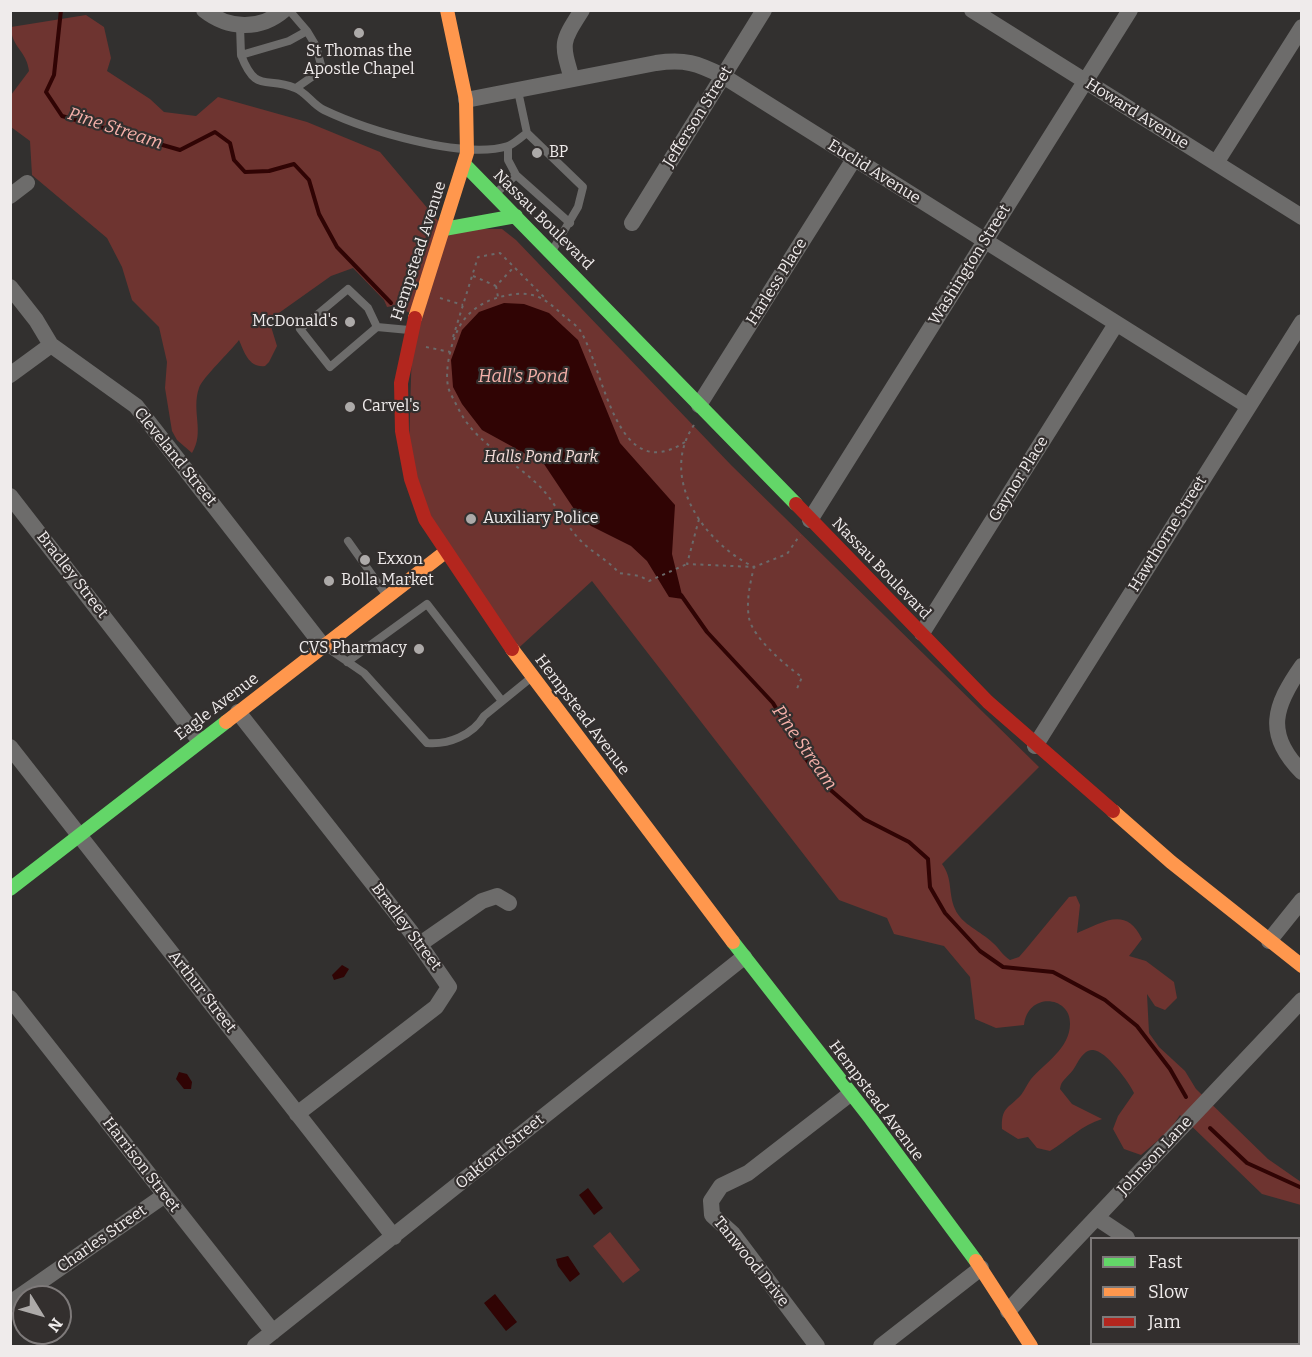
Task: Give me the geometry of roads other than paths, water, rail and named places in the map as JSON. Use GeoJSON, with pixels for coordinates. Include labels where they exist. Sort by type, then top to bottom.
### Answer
{"type":"FeatureCollection","features":[{"type":"Feature","properties":{"kind":"main road","name":"Hempstead Avenue"},"geometry":{"type":"LineString","coordinates":[[447,10],[466,99],[467,149],[465,165],[420,293],[401,383],[402,431],[411,479],[421,509],[444,553],[492,624],[981,1268],[1031,1347]]}},
{"type":"Feature","properties":{"kind":"main road","name":"Nassau Boulevard"},"geometry":{"type":"LineString","coordinates":[[465,165],[988,702],[1035,746],[1302,966]]}},
{"type":"Feature","properties":{"kind":"main road"},"geometry":{"type":"LineString","coordinates":[[444,229],[516,216]]}},
{"type":"Feature","properties":{"kind":"main road","name":"Eagle Avenue"},"geometry":{"type":"LineString","coordinates":[[10,889],[199,740],[444,553]]}},
{"type":"Feature","properties":{"kind":"street"},"geometry":{"type":"LineString","coordinates":[[204,10],[225,23],[240,26],[257,24],[284,10]]}},
{"type":"Feature","properties":{"kind":"street"},"geometry":{"type":"LineString","coordinates":[[572,80],[563,50],[564,41],[582,10]]}},
{"type":"Feature","properties":{"kind":"street","name":"Jefferson Street"},"geometry":{"type":"LineString","coordinates":[[632,223],[764,10]]}},
{"type":"Feature","properties":{"kind":"street","name":"Howard Avenue"},"geometry":{"type":"LineString","coordinates":[[972,10],[1302,217]]}},
{"type":"Feature","properties":{"kind":"street","name":"Washington Street"},"geometry":{"type":"LineString","coordinates":[[810,520],[1130,10]]}},
{"type":"Feature","properties":{"kind":"street"},"geometry":{"type":"LineString","coordinates":[[1216,164],[1302,27]]}},
{"type":"Feature","properties":{"kind":"street","name":"Euclid Avenue"},"geometry":{"type":"LineString","coordinates":[[466,99],[680,60],[701,65],[723,76],[1248,406]]}},
{"type":"Feature","properties":{"kind":"street","name":"Harless Place"},"geometry":{"type":"LineString","coordinates":[[702,408],[854,159]]}},
{"type":"Feature","properties":{"kind":"street"},"geometry":{"type":"LineString","coordinates":[[10,196],[27,183]]}},
{"type":"Feature","properties":{"kind":"street","name":"Cleveland Street"},"geometry":{"type":"LineString","coordinates":[[10,287],[36,320],[51,345],[136,406],[323,646]]}},
{"type":"Feature","properties":{"kind":"street","name":"Hawthorne Street"},"geometry":{"type":"LineString","coordinates":[[1035,746],[1302,322]]}},
{"type":"Feature","properties":{"kind":"street","name":"Gaynor Place"},"geometry":{"type":"LineString","coordinates":[[921,633],[1116,324]]}},
{"type":"Feature","properties":{"kind":"street"},"geometry":{"type":"LineString","coordinates":[[10,375],[51,345]]}},
{"type":"Feature","properties":{"kind":"street","name":"Bradley Street"},"geometry":{"type":"LineString","coordinates":[[10,496],[199,740]]}},
{"type":"Feature","properties":{"kind":"street"},"geometry":{"type":"LineString","coordinates":[[1302,666],[1287,687],[1276,714],[1277,733],[1281,744],[1290,761],[1302,772]]}},
{"type":"Feature","properties":{"kind":"street","name":"Bradley Street"},"geometry":{"type":"LineString","coordinates":[[238,712],[420,944],[446,979],[449,987],[445,998],[297,1114]]}},
{"type":"Feature","properties":{"kind":"street","name":"Arthur Street"},"geometry":{"type":"LineString","coordinates":[[10,747],[394,1236]]}},
{"type":"Feature","properties":{"kind":"street"},"geometry":{"type":"LineString","coordinates":[[420,944],[482,901],[496,896],[509,903]]}},
{"type":"Feature","properties":{"kind":"street"},"geometry":{"type":"LineString","coordinates":[[1269,940],[1302,900]]}},
{"type":"Feature","properties":{"kind":"street","name":"Oakford Street"},"geometry":{"type":"LineString","coordinates":[[255,1347],[744,957]]}},
{"type":"Feature","properties":{"kind":"street","name":"Harrison Street"},"geometry":{"type":"LineString","coordinates":[[10,998],[273,1332]]}},
{"type":"Feature","properties":{"kind":"street","name":"Johnson Lane"},"geometry":{"type":"LineString","coordinates":[[1008,1311],[1302,1000]]}},
{"type":"Feature","properties":{"kind":"street","name":"Tanwood Drive"},"geometry":{"type":"LineString","coordinates":[[818,1347],[733,1234],[712,1215],[711,1201],[722,1186],[748,1173],[850,1094]]}},
{"type":"Feature","properties":{"kind":"street","name":"Charles Street"},"geometry":{"type":"LineString","coordinates":[[10,1303],[165,1195]]}},
{"type":"Feature","properties":{"kind":"street"},"geometry":{"type":"LineString","coordinates":[[1097,1218],[1124,1237]]}},
{"type":"Feature","properties":{"kind":"street"},"geometry":{"type":"LineString","coordinates":[[881,1347],[981,1268]]}},
{"type":"Feature","properties":{"kind":"lane"},"geometry":{"type":"LineString","coordinates":[[289,10],[307,31],[316,46],[321,65],[316,74],[296,88]]}},
{"type":"Feature","properties":{"kind":"lane"},"geometry":{"type":"LineString","coordinates":[[240,26],[241,55],[248,72],[260,82],[296,88],[322,109],[368,127],[425,143],[467,149],[508,146],[527,133]]}},
{"type":"Feature","properties":{"kind":"lane"},"geometry":{"type":"LineString","coordinates":[[241,55],[288,41],[307,31]]}},
{"type":"Feature","properties":{"kind":"lane"},"geometry":{"type":"LineString","coordinates":[[518,91],[527,133],[583,187],[578,207],[551,251]]}},
{"type":"Feature","properties":{"kind":"lane"},"geometry":{"type":"LineString","coordinates":[[508,146],[508,159],[516,175],[570,223]]}},
{"type":"Feature","properties":{"kind":"lane"},"geometry":{"type":"LineString","coordinates":[[495,195],[516,175]]}},
{"type":"Feature","properties":{"kind":"lane"},"geometry":{"type":"LineString","coordinates":[[377,327],[330,367],[300,329],[348,289],[368,308],[377,327],[409,337]]}},
{"type":"Feature","properties":{"kind":"lane"},"geometry":{"type":"LineString","coordinates":[[348,541],[387,597]]}},
{"type":"Feature","properties":{"kind":"lane"},"geometry":{"type":"LineString","coordinates":[[347,662],[427,604],[502,701]]}},
{"type":"Feature","properties":{"kind":"lane"},"geometry":{"type":"LineString","coordinates":[[323,646],[364,673],[428,743],[445,744],[479,724],[483,716],[532,677]]}},
{"type":"Feature","properties":{"kind":"water","name":"Hall's Pond"},"geometry":{"type":"Polygon","coordinates":[[[504,303],[524,304],[549,313],[578,340],[620,443],[675,505],[672,554],[683,599],[669,597],[647,561],[631,546],[591,526],[576,512],[544,464],[482,430],[462,404],[453,387],[451,360],[462,330],[479,312],[504,303]]]}},
{"type":"Feature","properties":{"kind":"water"},"geometry":{"type":"Polygon","coordinates":[[[342,965],[349,969],[344,977],[334,980],[332,975],[342,965]]]}},
{"type":"Feature","properties":{"kind":"water"},"geometry":{"type":"Polygon","coordinates":[[[179,1072],[187,1074],[192,1082],[191,1089],[184,1089],[176,1079],[179,1072]]]}},
{"type":"Feature","properties":{"kind":"water"},"geometry":{"type":"Polygon","coordinates":[[[588,1188],[603,1208],[594,1215],[579,1195],[588,1188]]]}},
{"type":"Feature","properties":{"kind":"water"},"geometry":{"type":"Polygon","coordinates":[[[568,1256],[580,1274],[570,1282],[558,1266],[556,1259],[568,1256]]]}},
{"type":"Feature","properties":{"kind":"water"},"geometry":{"type":"Polygon","coordinates":[[[495,1294],[517,1322],[506,1331],[484,1303],[495,1294]]]}},
{"type":"Feature","properties":{"kind":"waterway","name":"Pine Stream"},"geometry":{"type":"LineString","coordinates":[[61,10],[54,75],[46,92],[62,116],[180,150],[215,132],[230,143],[234,160],[245,172],[269,171],[294,164],[309,180],[319,214],[337,247],[391,303]]}},
{"type":"Feature","properties":{"kind":"waterway","name":"Pine Stream"},"geometry":{"type":"LineString","coordinates":[[681,595],[707,632],[773,703],[806,759],[826,786],[864,819],[909,842],[928,859],[930,887],[945,913],[980,951],[1003,967],[1053,972],[1105,1000],[1137,1026],[1170,1069],[1186,1097]]}},
{"type":"Feature","properties":{"kind":"waterway","name":"Pine Stream"},"geometry":{"type":"LineString","coordinates":[[1210,1128],[1247,1163],[1302,1188]]}},
{"type":"Feature","properties":{"kind":"place","name":"St Thomas the Apostle Chapel"},"geometry":{"type":"Point","coordinates":[359,33]}},
{"type":"Feature","properties":{"kind":"place","name":"BP"},"geometry":{"type":"Point","coordinates":[537,153]}},
{"type":"Feature","properties":{"kind":"place","name":"McDonald's"},"geometry":{"type":"Point","coordinates":[350,322]}},
{"type":"Feature","properties":{"kind":"place","name":"Carvel's"},"geometry":{"type":"Point","coordinates":[350,407]}},
{"type":"Feature","properties":{"kind":"place","name":"Auxiliary Police"},"geometry":{"type":"Point","coordinates":[471,519]}},
{"type":"Feature","properties":{"kind":"place","name":"Exxon"},"geometry":{"type":"Point","coordinates":[365,560]}},
{"type":"Feature","properties":{"kind":"place","name":"Bolla Market"},"geometry":{"type":"Point","coordinates":[329,581]}},
{"type":"Feature","properties":{"kind":"place","name":"CVS Pharmacy"},"geometry":{"type":"Point","coordinates":[419,649]}},
{"type":"Feature","properties":{"kind":"park label","name":"Halls Pond Park"},"geometry":{"type":"Point","coordinates":[541,458]}}]}
